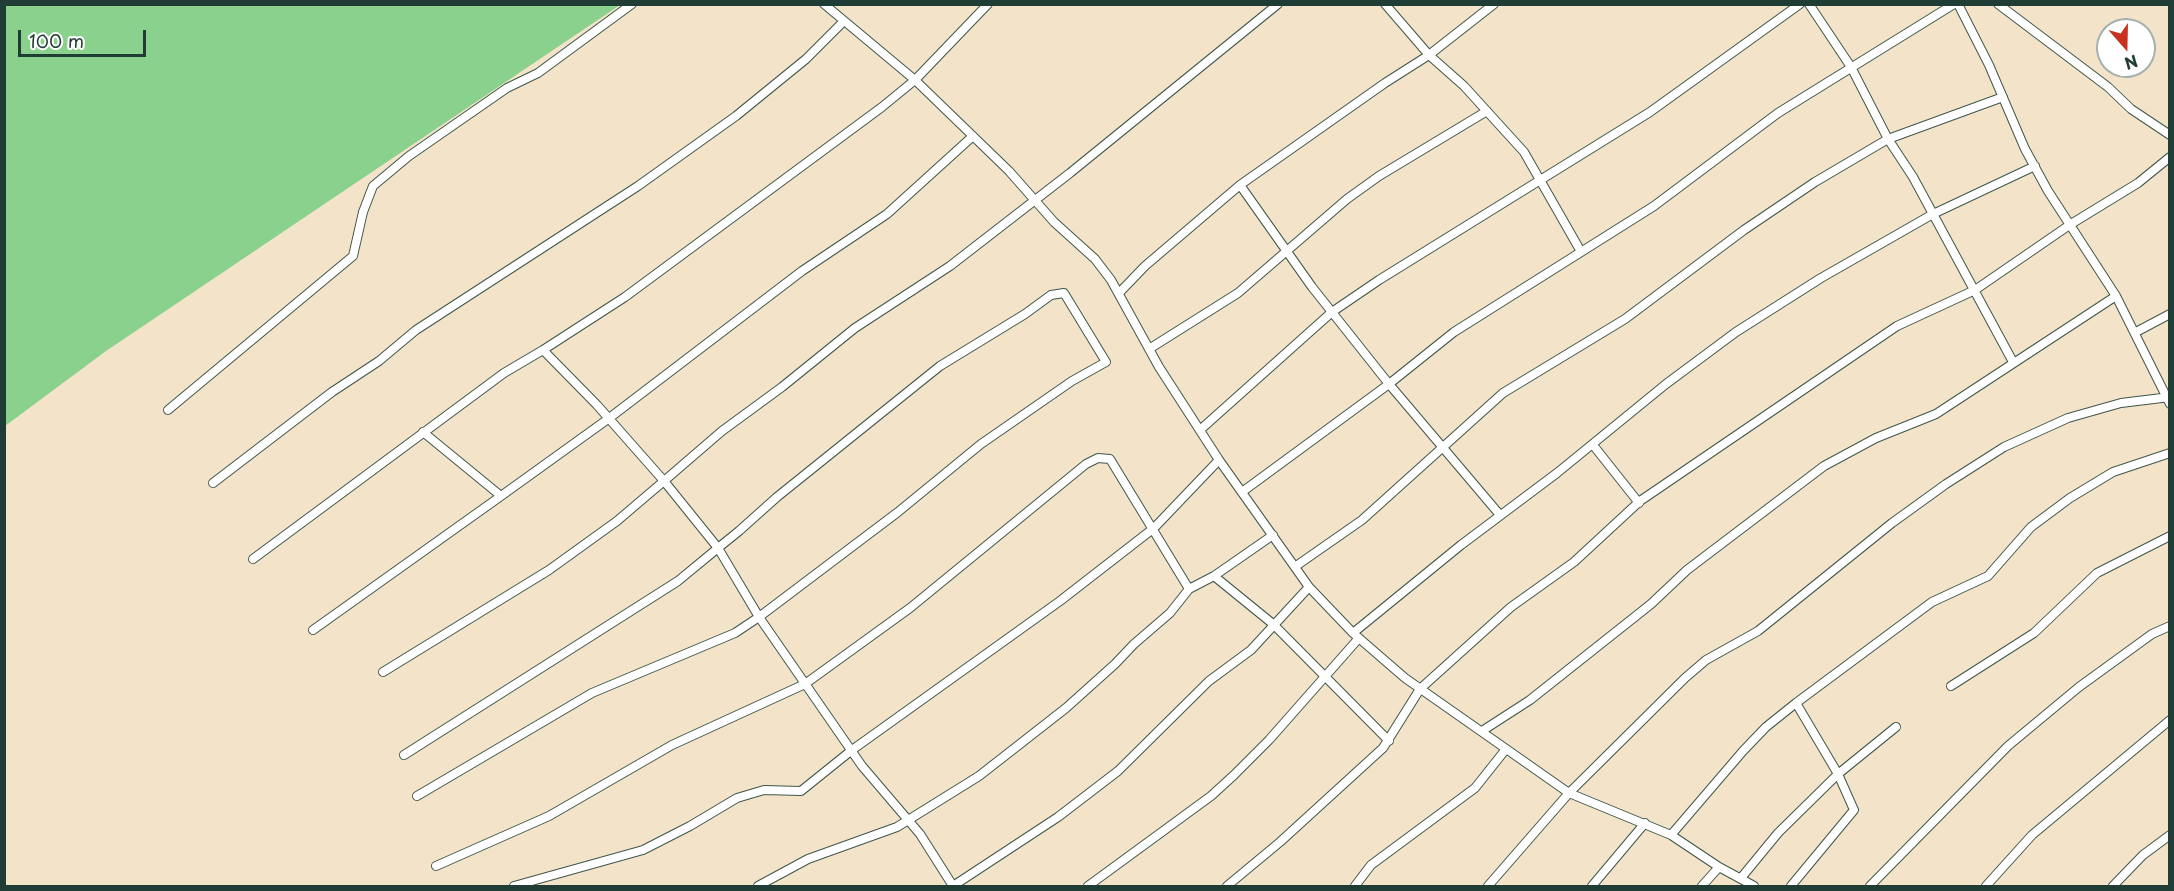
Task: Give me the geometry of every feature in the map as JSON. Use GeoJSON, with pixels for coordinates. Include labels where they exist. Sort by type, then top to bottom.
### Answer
{"type":"FeatureCollection","features":[{"type":"Feature","properties":{"kind":"street"},"geometry":{"type":"LineString","coordinates":[[168,410],[353,256],[363,213],[373,186],[409,156],[507,88],[538,73],[632,4]]}},
{"type":"Feature","properties":{"kind":"street"},"geometry":{"type":"LineString","coordinates":[[824,4],[915,80],[1095,259],[1119,293],[1149,349],[1219,460],[1309,586],[1356,635],[1420,689],[1569,794],[1671,835],[1719,867],[1754,886]]}},
{"type":"Feature","properties":{"kind":"street"},"geometry":{"type":"LineString","coordinates":[[253,559],[504,373],[625,297],[825,151],[915,80],[988,4]]}},
{"type":"Feature","properties":{"kind":"street"},"geometry":{"type":"LineString","coordinates":[[383,672],[549,570],[617,521],[722,431],[782,387],[855,328],[950,266],[1183,84],[1278,4]]}},
{"type":"Feature","properties":{"kind":"street"},"geometry":{"type":"LineString","coordinates":[[1385,4],[1429,55],[1487,111],[1524,152],[1580,250]]}},
{"type":"Feature","properties":{"kind":"street"},"geometry":{"type":"LineString","coordinates":[[1119,293],[1145,266],[1240,185],[1385,83],[1429,55],[1494,4]]}},
{"type":"Feature","properties":{"kind":"street"},"geometry":{"type":"LineString","coordinates":[[1200,430],[1332,312],[1650,112],[1800,4]]}},
{"type":"Feature","properties":{"kind":"street"},"geometry":{"type":"LineString","coordinates":[[1809,4],[1851,67],[1888,139],[1933,214],[2013,362]]}},
{"type":"Feature","properties":{"kind":"street"},"geometry":{"type":"LineString","coordinates":[[1242,492],[1389,384],[1454,332],[1580,250],[1654,206],[1750,132],[1851,67],[1956,4],[1978,40],[2010,119],[2048,191],[2116,296],[2168,400],[2121,403],[2058,422],[2004,447],[1946,484],[1892,523],[1758,631],[1706,660],[1684,678],[1569,794],[1488,886]]}},
{"type":"Feature","properties":{"kind":"street"},"geometry":{"type":"LineString","coordinates":[[1998,4],[2108,87],[2131,109],[2169,135]]}},
{"type":"Feature","properties":{"kind":"street"},"geometry":{"type":"LineString","coordinates":[[213,483],[332,392],[379,361],[416,330],[638,186],[736,116],[806,59],[844,21]]}},
{"type":"Feature","properties":{"kind":"street"},"geometry":{"type":"LineString","coordinates":[[1296,566],[1362,520],[1503,393],[1625,319],[1815,182],[1888,139],[2003,97]]}},
{"type":"Feature","properties":{"kind":"street"},"geometry":{"type":"LineString","coordinates":[[1149,349],[1238,293],[1285,251],[1378,176],[1487,111]]}},
{"type":"Feature","properties":{"kind":"street"},"geometry":{"type":"LineString","coordinates":[[313,630],[608,419],[802,271],[887,214],[973,136]]}},
{"type":"Feature","properties":{"kind":"street"},"geometry":{"type":"LineString","coordinates":[[1227,886],[1280,842],[1389,741],[1420,689],[1511,607],[1574,562],[1639,503],[1897,326],[1975,290],[2071,224],[2138,183],[2169,157]]}},
{"type":"Feature","properties":{"kind":"street"},"geometry":{"type":"LineString","coordinates":[[1088,886],[1219,789],[1269,740],[1356,635],[1500,516],[1593,445],[1666,384],[1736,332],[1821,278],[1933,214],[2035,166]]}},
{"type":"Feature","properties":{"kind":"street"},"geometry":{"type":"LineString","coordinates":[[1240,185],[1285,251],[1332,312],[1500,516]]}},
{"type":"Feature","properties":{"kind":"street"},"geometry":{"type":"LineString","coordinates":[[404,755],[678,581],[777,497],[940,366],[1025,314],[1051,295],[1064,293],[1106,362],[1072,381],[981,444],[898,512],[735,633],[592,693],[417,796]]}},
{"type":"Feature","properties":{"kind":"street"},"geometry":{"type":"LineString","coordinates":[[1482,731],[1530,700],[1651,604],[1687,570],[1824,466],[1876,438],[1936,414],[2116,296]]}},
{"type":"Feature","properties":{"kind":"street"},"geometry":{"type":"LineString","coordinates":[[2136,332],[2169,314]]}},
{"type":"Feature","properties":{"kind":"street"},"geometry":{"type":"LineString","coordinates":[[543,350],[664,481],[718,548],[759,617],[862,766],[908,819],[953,886],[1058,817],[1118,771],[1209,681],[1251,650],[1272,624],[1309,586]]}},
{"type":"Feature","properties":{"kind":"street"},"geometry":{"type":"LineString","coordinates":[[423,432],[501,496]]}},
{"type":"Feature","properties":{"kind":"street"},"geometry":{"type":"LineString","coordinates":[[1593,445],[1639,503]]}},
{"type":"Feature","properties":{"kind":"street"},"geometry":{"type":"LineString","coordinates":[[1671,835],[1743,751],[1766,727],[1796,703],[1932,602],[1988,576],[2031,527],[2070,498],[2113,472],[2169,453]]}},
{"type":"Feature","properties":{"kind":"street"},"geometry":{"type":"LineString","coordinates":[[436,866],[549,816],[672,745],[805,684],[910,608],[1086,464],[1098,458],[1110,459],[1189,589]]}},
{"type":"Feature","properties":{"kind":"street"},"geometry":{"type":"LineString","coordinates":[[514,886],[643,850],[737,798],[764,790],[799,792],[852,750],[1060,601],[1154,528],[1219,460]]}},
{"type":"Feature","properties":{"kind":"street"},"geometry":{"type":"LineString","coordinates":[[758,886],[808,859],[883,833],[979,776],[1066,708],[1170,613],[1189,589],[1214,576],[1273,535]]}},
{"type":"Feature","properties":{"kind":"street"},"geometry":{"type":"LineString","coordinates":[[1951,686],[2034,633],[2097,573],[2169,536]]}},
{"type":"Feature","properties":{"kind":"street"},"geometry":{"type":"LineString","coordinates":[[1214,576],[1272,624],[1389,741]]}},
{"type":"Feature","properties":{"kind":"street"},"geometry":{"type":"LineString","coordinates":[[1870,886],[2008,746],[2079,687],[2152,634],[2169,626]]}},
{"type":"Feature","properties":{"kind":"street"},"geometry":{"type":"LineString","coordinates":[[1791,886],[1854,810],[1838,774],[1796,703]]}},
{"type":"Feature","properties":{"kind":"street"},"geometry":{"type":"LineString","coordinates":[[1986,886],[2032,835],[2169,720]]}},
{"type":"Feature","properties":{"kind":"street"},"geometry":{"type":"LineString","coordinates":[[1741,878],[1778,833],[1838,774],[1896,727]]}},
{"type":"Feature","properties":{"kind":"street"},"geometry":{"type":"LineString","coordinates":[[1355,886],[1371,865],[1475,788],[1506,749]]}},
{"type":"Feature","properties":{"kind":"street"},"geometry":{"type":"LineString","coordinates":[[1592,886],[1645,823]]}},
{"type":"Feature","properties":{"kind":"street"},"geometry":{"type":"LineString","coordinates":[[2113,886],[2143,855],[2169,836]]}},
{"type":"Feature","properties":{"kind":"street"},"geometry":{"type":"LineString","coordinates":[[1702,886],[1719,867]]}},
{"type":"Feature","properties":{"kind":"green space"},"geometry":{"type":"Polygon","coordinates":[[[5,4],[620,5],[106,351],[5,426],[5,4]]]}}]}
